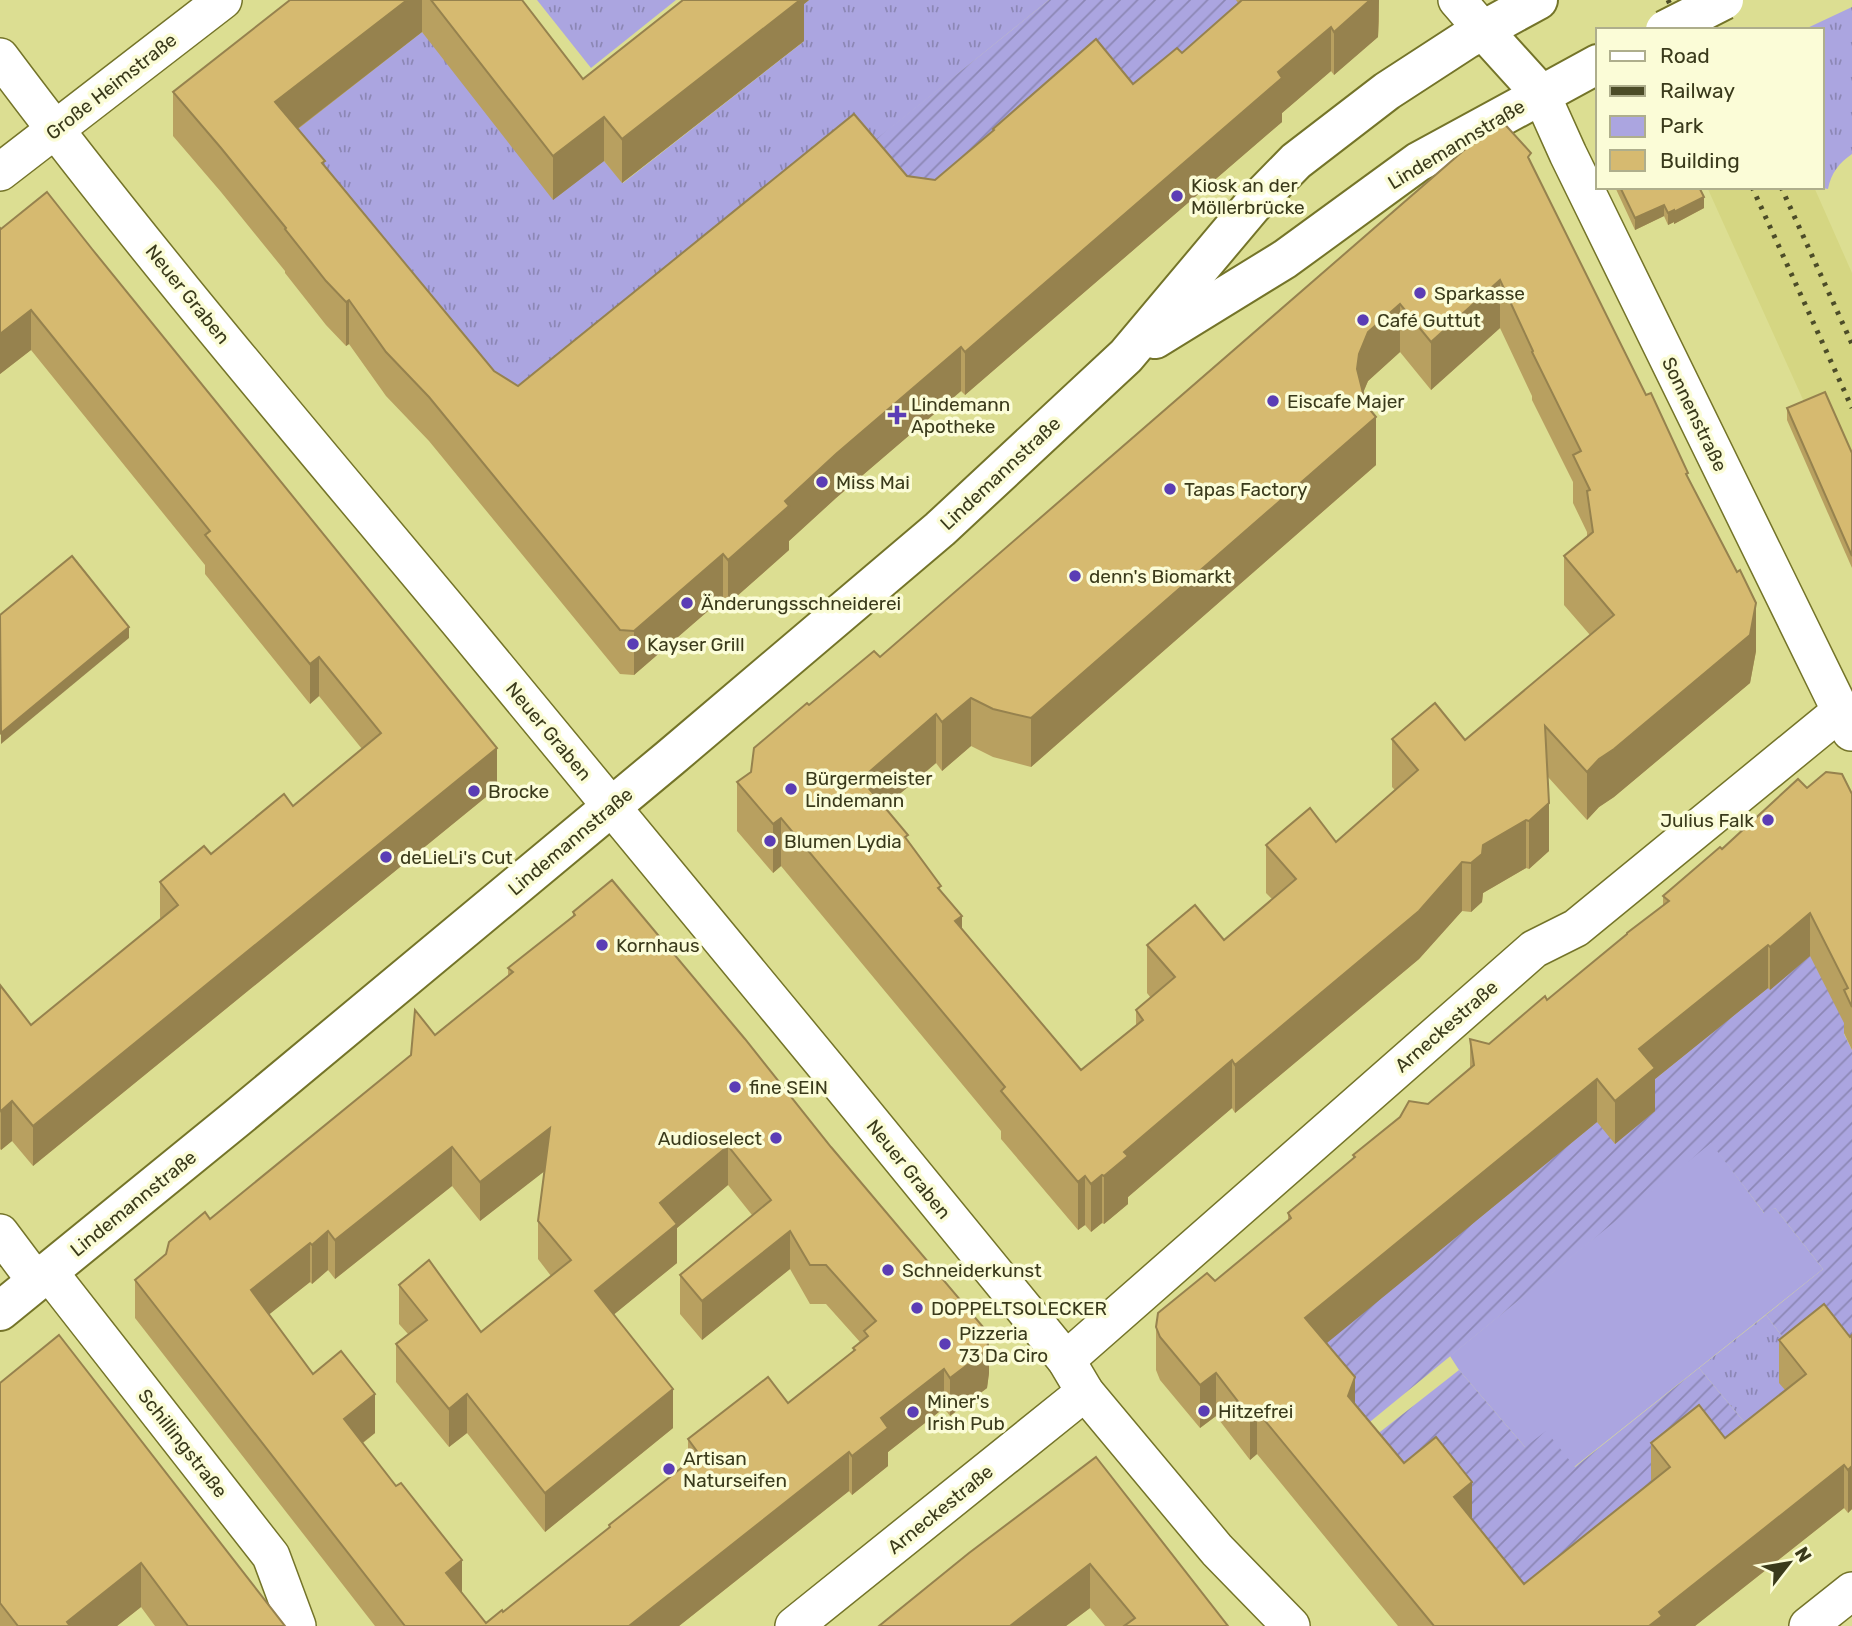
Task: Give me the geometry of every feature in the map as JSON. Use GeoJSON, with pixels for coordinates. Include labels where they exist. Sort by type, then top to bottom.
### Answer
{"type":"FeatureCollection","features":[{"type":"Feature","properties":{"kind":"main road","name":"Lindemannstraße"},"geometry":{"type":"LineString","coordinates":[[0,1311],[612,807],[940,529],[1126,356],[1252,205],[1296,161],[1387,92],[1483,30],[1538,0]]}},
{"type":"Feature","properties":{"kind":"main road"},"geometry":{"type":"LineString","coordinates":[[1669,28],[1724,0]]}},
{"type":"Feature","properties":{"kind":"main road","name":"Lindemannstraße"},"geometry":{"type":"LineString","coordinates":[[1483,30],[1541,94]]}},
{"type":"Feature","properties":{"kind":"main road","name":"Lindemannstraße"},"geometry":{"type":"LineString","coordinates":[[1126,356],[1284,259],[1418,162],[1596,65]]}},
{"type":"Feature","properties":{"kind":"street","name":"Große Heimstraße"},"geometry":{"type":"LineString","coordinates":[[0,172],[223,0]]}},
{"type":"Feature","properties":{"kind":"street"},"geometry":{"type":"LineString","coordinates":[[1457,0],[1483,30]]}},
{"type":"Feature","properties":{"kind":"street","name":"Neuer Graben"},"geometry":{"type":"LineString","coordinates":[[0,57],[54,130],[271,396],[1066,1360],[1085,1392],[1222,1556],[1291,1626]]}},
{"type":"Feature","properties":{"kind":"street","name":"Sonnenstraße"},"geometry":{"type":"LineString","coordinates":[[1541,94],[1574,167],[1846,722]]}},
{"type":"Feature","properties":{"kind":"street","name":"Arneckestraße"},"geometry":{"type":"LineString","coordinates":[[1066,1360],[1535,948],[1576,928],[1846,722]]}},
{"type":"Feature","properties":{"kind":"street","name":"Schillingstraße"},"geometry":{"type":"LineString","coordinates":[[0,1233],[42,1276],[271,1556],[297,1626]]}},
{"type":"Feature","properties":{"kind":"street","name":"Arneckestraße"},"geometry":{"type":"LineString","coordinates":[[794,1626],[1085,1392]]}},
{"type":"Feature","properties":{"kind":"street"},"geometry":{"type":"LineString","coordinates":[[1808,1626],[1852,1591]]}},
{"type":"Feature","properties":{"kind":"shaded area"},"geometry":{"type":"Polygon","coordinates":[[[1708,189],[1815,189],[1852,273],[1852,508],[1708,189]]]}},
{"type":"Feature","properties":{"kind":"green space"},"geometry":{"type":"Polygon","coordinates":[[[537,0],[676,0],[591,68],[537,0]]]}},
{"type":"Feature","properties":{"kind":"green space"},"geometry":{"type":"Polygon","coordinates":[[[809,0],[1049,0],[511,436],[275,146],[422,32],[604,161],[623,183],[803,42],[785,18],[809,0]]]}},
{"type":"Feature","properties":{"kind":"green space"},"geometry":{"type":"Polygon","coordinates":[[[1049,0],[1282,0],[1013,233],[854,157],[1049,0]]]}},
{"type":"Feature","properties":{"kind":"green space"},"geometry":{"type":"Polygon","coordinates":[[[1852,7],[1852,154],[1836,169],[1828,189],[1824,188],[1824,28],[1807,28],[1852,7]]]}},
{"type":"Feature","properties":{"kind":"green space"},"geometry":{"type":"Polygon","coordinates":[[[1786,910],[1852,1029],[1844,1034],[1852,1050],[1852,1378],[1803,1364],[1766,1315],[1823,1269],[1775,1208],[1765,1214],[1711,1143],[1349,1439],[1277,1337],[1635,1087],[1786,910]]]}},
{"type":"Feature","properties":{"kind":"green space"},"geometry":{"type":"Polygon","coordinates":[[[1711,1142],[1764,1213],[1775,1208],[1823,1269],[1574,1467],[1525,1447],[1450,1356],[1711,1142]]]}},
{"type":"Feature","properties":{"kind":"green space"},"geometry":{"type":"Polygon","coordinates":[[[1766,1315],[1803,1364],[1806,1417],[1766,1448],[1699,1368],[1766,1315]]]}},
{"type":"Feature","properties":{"kind":"green space"},"geometry":{"type":"Polygon","coordinates":[[[1699,1368],[1766,1448],[1564,1626],[1357,1450],[1459,1370],[1525,1447],[1546,1431],[1575,1467],[1699,1368]]]}},
{"type":"Feature","properties":{"kind":"building"},"geometry":{"type":"Polygon","coordinates":[[[290,0],[407,0],[275,102],[494,371],[518,386],[854,114],[907,176],[935,180],[1096,39],[1133,84],[1177,48],[1182,53],[1242,0],[1370,0],[1334,32],[1331,27],[1278,72],[1282,78],[965,352],[961,347],[836,454],[785,501],[789,506],[728,560],[723,554],[634,631],[620,630],[429,397],[386,352],[349,300],[346,302],[326,281],[286,228],[173,92],[290,0]]]}},
{"type":"Feature","properties":{"kind":"building"},"geometry":{"type":"Polygon","coordinates":[[[431,0],[522,0],[583,79],[683,0],[800,0],[622,139],[604,117],[553,156],[431,0]]]}},
{"type":"Feature","properties":{"kind":"building"},"geometry":{"type":"Polygon","coordinates":[[[1500,119],[1531,153],[1528,157],[1646,395],[1651,393],[1688,473],[1686,474],[1756,603],[1750,635],[1599,759],[1587,772],[1545,726],[1549,803],[1529,821],[1526,820],[1483,845],[1482,854],[1471,863],[1462,862],[1419,911],[1235,1065],[1232,1060],[1124,1152],[1128,1156],[1091,1184],[1085,1176],[1078,1182],[1001,1091],[1005,1087],[781,818],[773,824],[737,782],[751,772],[754,748],[874,651],[880,657],[1500,119]],[[1500,280],[1431,342],[1400,304],[1368,332],[1359,354],[1357,369],[1366,405],[1376,417],[1031,718],[993,709],[971,698],[942,722],[936,714],[861,779],[908,835],[905,837],[941,886],[938,888],[962,916],[955,921],[1081,1070],[1143,1020],[1136,1010],[1175,977],[1147,945],[1195,905],[1224,940],[1296,879],[1266,845],[1310,808],[1336,842],[1418,770],[1392,739],[1435,703],[1465,740],[1614,615],[1564,556],[1593,532],[1587,491],[1590,490],[1573,455],[1581,451],[1500,280]]]}},
{"type":"Feature","properties":{"kind":"building"},"geometry":{"type":"Polygon","coordinates":[[[1621,189],[1700,189],[1704,197],[1674,212],[1668,213],[1664,205],[1635,218],[1621,189]]]}},
{"type":"Feature","properties":{"kind":"building"},"geometry":{"type":"Polygon","coordinates":[[[47,192],[497,748],[33,1126],[12,1101],[1,1111],[0,1109],[0,985],[31,1025],[178,905],[160,882],[204,846],[211,854],[284,794],[293,806],[381,733],[319,657],[310,664],[205,535],[210,531],[31,310],[0,334],[0,228],[47,192]]]}},
{"type":"Feature","properties":{"kind":"building"},"geometry":{"type":"Polygon","coordinates":[[[1825,392],[1852,453],[1852,556],[1787,408],[1825,392]]]}},
{"type":"Feature","properties":{"kind":"building"},"geometry":{"type":"Polygon","coordinates":[[[72,556],[129,627],[1,733],[0,615],[72,556]]]}},
{"type":"Feature","properties":{"kind":"building"},"geometry":{"type":"Polygon","coordinates":[[[1826,772],[1842,774],[1852,794],[1852,1007],[1844,990],[1848,988],[1810,913],[1639,1049],[1655,1068],[1615,1101],[1597,1079],[1305,1318],[1355,1377],[1348,1396],[1404,1463],[1436,1437],[1472,1482],[1454,1497],[1524,1584],[1670,1467],[1651,1443],[1699,1405],[1725,1438],[1806,1374],[1779,1340],[1824,1304],[1850,1337],[1852,1335],[1852,1466],[1848,1470],[1844,1465],[1659,1612],[1662,1616],[1649,1626],[1434,1626],[1257,1411],[1250,1417],[1216,1373],[1200,1385],[1160,1337],[1156,1327],[1158,1313],[1207,1273],[1215,1281],[1291,1218],[1288,1213],[1400,1117],[1409,1101],[1428,1104],[1474,1065],[1470,1039],[1489,1044],[1545,996],[1547,1000],[1669,901],[1663,896],[1720,847],[1722,849],[1798,779],[1807,788],[1826,772]]]}},
{"type":"Feature","properties":{"kind":"building"},"geometry":{"type":"Polygon","coordinates":[[[612,880],[989,1334],[987,1350],[950,1378],[944,1369],[881,1418],[888,1428],[852,1456],[849,1452],[629,1626],[405,1626],[135,1280],[166,1254],[169,1242],[205,1212],[210,1219],[411,1055],[415,1010],[435,1035],[513,972],[508,968],[575,915],[573,912],[612,880]],[[550,1128],[480,1182],[452,1147],[335,1240],[328,1231],[251,1290],[313,1374],[341,1351],[375,1394],[344,1419],[396,1486],[401,1483],[462,1560],[446,1573],[486,1623],[699,1454],[688,1439],[768,1377],[788,1403],[855,1350],[853,1348],[868,1336],[864,1331],[876,1321],[826,1265],[810,1265],[790,1231],[702,1301],[680,1275],[771,1200],[728,1146],[660,1203],[677,1224],[595,1291],[673,1389],[545,1493],[467,1394],[449,1409],[396,1344],[427,1320],[399,1285],[429,1260],[481,1332],[571,1260],[538,1221],[550,1128]]]}},
{"type":"Feature","properties":{"kind":"building"},"geometry":{"type":"Polygon","coordinates":[[[59,1335],[285,1626],[188,1626],[141,1563],[67,1622],[70,1626],[18,1626],[0,1603],[0,1383],[59,1335]]]}},
{"type":"Feature","properties":{"kind":"building"},"geometry":{"type":"Polygon","coordinates":[[[1096,1457],[1228,1626],[1124,1626],[1135,1618],[1090,1564],[1010,1626],[879,1626],[969,1553],[1096,1457]]]}},
{"type":"Feature","properties":{"kind":"railway"},"geometry":{"type":"LineString","coordinates":[[1668,0],[1681,28]]}},
{"type":"Feature","properties":{"kind":"railway"},"geometry":{"type":"LineString","coordinates":[[1697,0],[1709,28]]}},
{"type":"Feature","properties":{"kind":"railway"},"geometry":{"type":"LineString","coordinates":[[1753,189],[1852,408]]}},
{"type":"Feature","properties":{"kind":"railway"},"geometry":{"type":"LineString","coordinates":[[1782,189],[1852,344]]}},
{"type":"Feature","properties":{"kind":"place","name":"Kiosk an der Möllerbrücke"},"geometry":{"type":"Point","coordinates":[1177,196]}},
{"type":"Feature","properties":{"kind":"place","name":"Sparkasse"},"geometry":{"type":"Point","coordinates":[1420,293]}},
{"type":"Feature","properties":{"kind":"place","name":"Café Guttut"},"geometry":{"type":"Point","coordinates":[1363,320]}},
{"type":"Feature","properties":{"kind":"place","name":"Eiscafe Majer"},"geometry":{"type":"Point","coordinates":[1273,401]}},
{"type":"Feature","properties":{"kind":"place","name":"Lindemann Apotheke"},"geometry":{"type":"Point","coordinates":[897,415]}},
{"type":"Feature","properties":{"kind":"place","name":"Miss Mai"},"geometry":{"type":"Point","coordinates":[822,482]}},
{"type":"Feature","properties":{"kind":"place","name":"Tapas Factory"},"geometry":{"type":"Point","coordinates":[1170,489]}},
{"type":"Feature","properties":{"kind":"place","name":"denn's Biomarkt"},"geometry":{"type":"Point","coordinates":[1075,576]}},
{"type":"Feature","properties":{"kind":"place","name":"Änderungsschneiderei"},"geometry":{"type":"Point","coordinates":[687,603]}},
{"type":"Feature","properties":{"kind":"place","name":"Kayser Grill"},"geometry":{"type":"Point","coordinates":[633,644]}},
{"type":"Feature","properties":{"kind":"place","name":"Bürgermeister Lindemann"},"geometry":{"type":"Point","coordinates":[791,789]}},
{"type":"Feature","properties":{"kind":"place","name":"Brocke"},"geometry":{"type":"Point","coordinates":[474,791]}},
{"type":"Feature","properties":{"kind":"place","name":"Julius Falk"},"geometry":{"type":"Point","coordinates":[1768,820]}},
{"type":"Feature","properties":{"kind":"place","name":"Blumen Lydia"},"geometry":{"type":"Point","coordinates":[770,841]}},
{"type":"Feature","properties":{"kind":"place","name":"deLieLi's Cut"},"geometry":{"type":"Point","coordinates":[386,857]}},
{"type":"Feature","properties":{"kind":"place","name":"Kornhaus"},"geometry":{"type":"Point","coordinates":[602,945]}},
{"type":"Feature","properties":{"kind":"place","name":"fine SEIN"},"geometry":{"type":"Point","coordinates":[735,1087]}},
{"type":"Feature","properties":{"kind":"place","name":"Audioselect"},"geometry":{"type":"Point","coordinates":[776,1138]}},
{"type":"Feature","properties":{"kind":"place","name":"Schneiderkunst"},"geometry":{"type":"Point","coordinates":[888,1270]}},
{"type":"Feature","properties":{"kind":"place","name":"DOPPELTSOLECKER"},"geometry":{"type":"Point","coordinates":[917,1308]}},
{"type":"Feature","properties":{"kind":"place","name":"Pizzeria 73 Da Ciro"},"geometry":{"type":"Point","coordinates":[945,1344]}},
{"type":"Feature","properties":{"kind":"place","name":"Hitzefrei"},"geometry":{"type":"Point","coordinates":[1204,1411]}},
{"type":"Feature","properties":{"kind":"place","name":"Miner's Irish Pub"},"geometry":{"type":"Point","coordinates":[913,1412]}},
{"type":"Feature","properties":{"kind":"place","name":"Artisan Naturseifen"},"geometry":{"type":"Point","coordinates":[669,1469]}}]}
